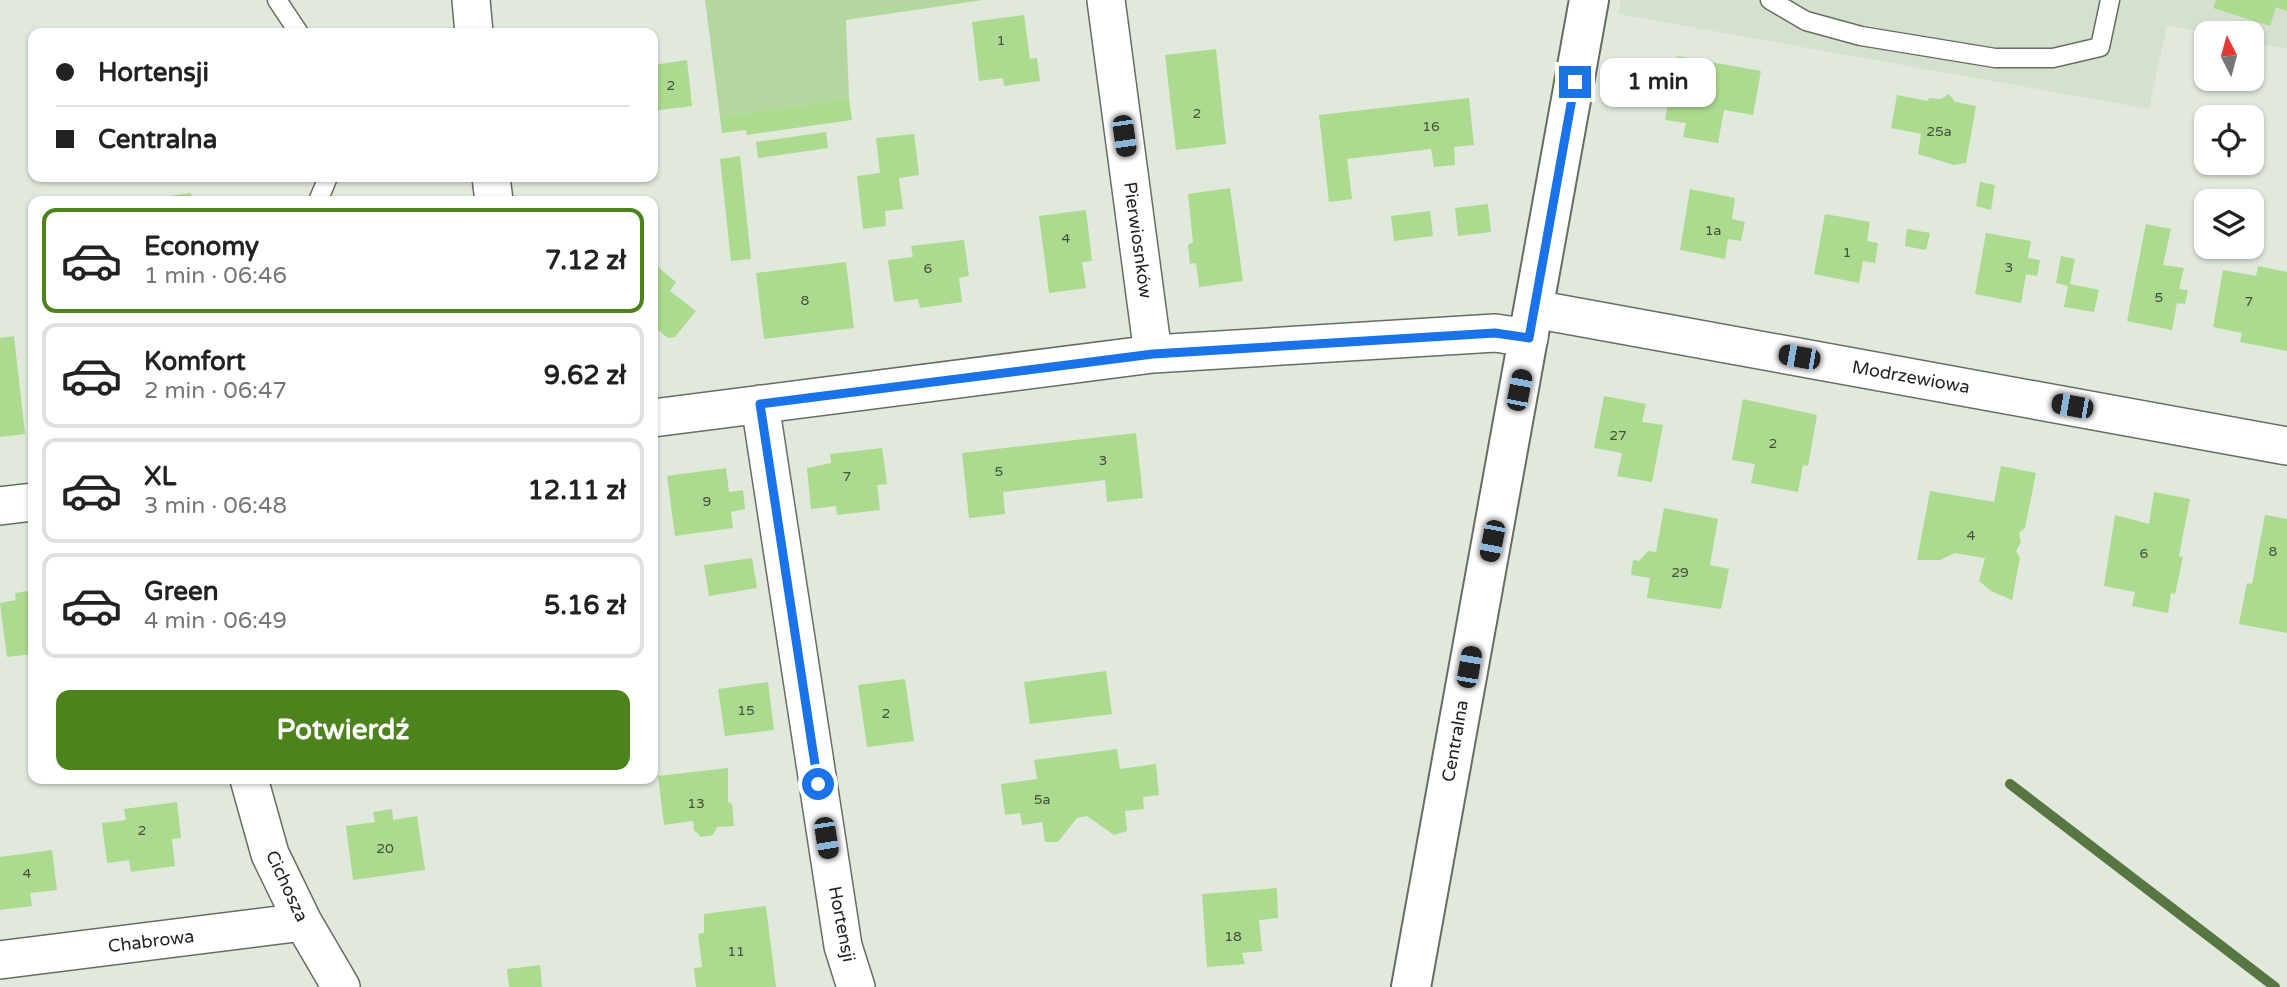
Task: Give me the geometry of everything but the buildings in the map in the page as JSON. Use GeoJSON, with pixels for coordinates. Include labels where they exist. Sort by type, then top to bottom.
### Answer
{"type":"FeatureCollection","features":[{"type":"Feature","properties":{"kind":"street"},"geometry":{"type":"LineString","coordinates":[[471,0],[474,28]]}},
{"type":"Feature","properties":{"kind":"street","name":"Pierwiosnków"},"geometry":{"type":"LineString","coordinates":[[1106,0],[1153,354]]}},
{"type":"Feature","properties":{"kind":"street","name":"Centralna"},"geometry":{"type":"LineString","coordinates":[[1411,987],[1590,0]]}},
{"type":"Feature","properties":{"kind":"street","name":"Modrzewiowa"},"geometry":{"type":"LineString","coordinates":[[658,417],[1153,354],[1495,333],[1531,323],[2287,446]]}},
{"type":"Feature","properties":{"kind":"street","name":"Hortensji"},"geometry":{"type":"LineString","coordinates":[[760,404],[843,946],[856,987]]}},
{"type":"Feature","properties":{"kind":"street"},"geometry":{"type":"LineString","coordinates":[[0,506],[28,503]]}},
{"type":"Feature","properties":{"kind":"street","name":"Cichosza"},"geometry":{"type":"LineString","coordinates":[[250,784],[270,854],[303,922],[341,987]]}},
{"type":"Feature","properties":{"kind":"street","name":"Chabrowa"},"geometry":{"type":"LineString","coordinates":[[0,960],[303,922]]}},
{"type":"Feature","properties":{"kind":"lane"},"geometry":{"type":"LineString","coordinates":[[277,0],[296,28]]}},
{"type":"Feature","properties":{"kind":"lane"},"geometry":{"type":"LineString","coordinates":[[1770,0],[1806,21],[1861,36],[1994,58],[2053,58],[2100,47],[2110,0]]}},
{"type":"Feature","properties":{"kind":"shaded area"},"geometry":{"type":"Polygon","coordinates":[[[1621,0],[2287,0],[2287,49],[2264,44],[2264,21],[2194,21],[2194,30],[2167,25],[2149,109],[1618,14],[1621,0]]]}},
{"type":"Feature","properties":{"kind":"green space"},"geometry":{"type":"Polygon","coordinates":[[[705,0],[983,0],[846,20],[849,98],[720,117],[705,0]]]}},
{"type":"Feature","properties":{"kind":"waterway"},"geometry":{"type":"LineString","coordinates":[[2010,784],[2275,987]]}},
{"type":"Feature","properties":{"kind":"route"},"geometry":{"type":"LineString","coordinates":[[818,784],[760,404],[1153,354],[1495,333],[1529,338],[1575,82]]}}]}
